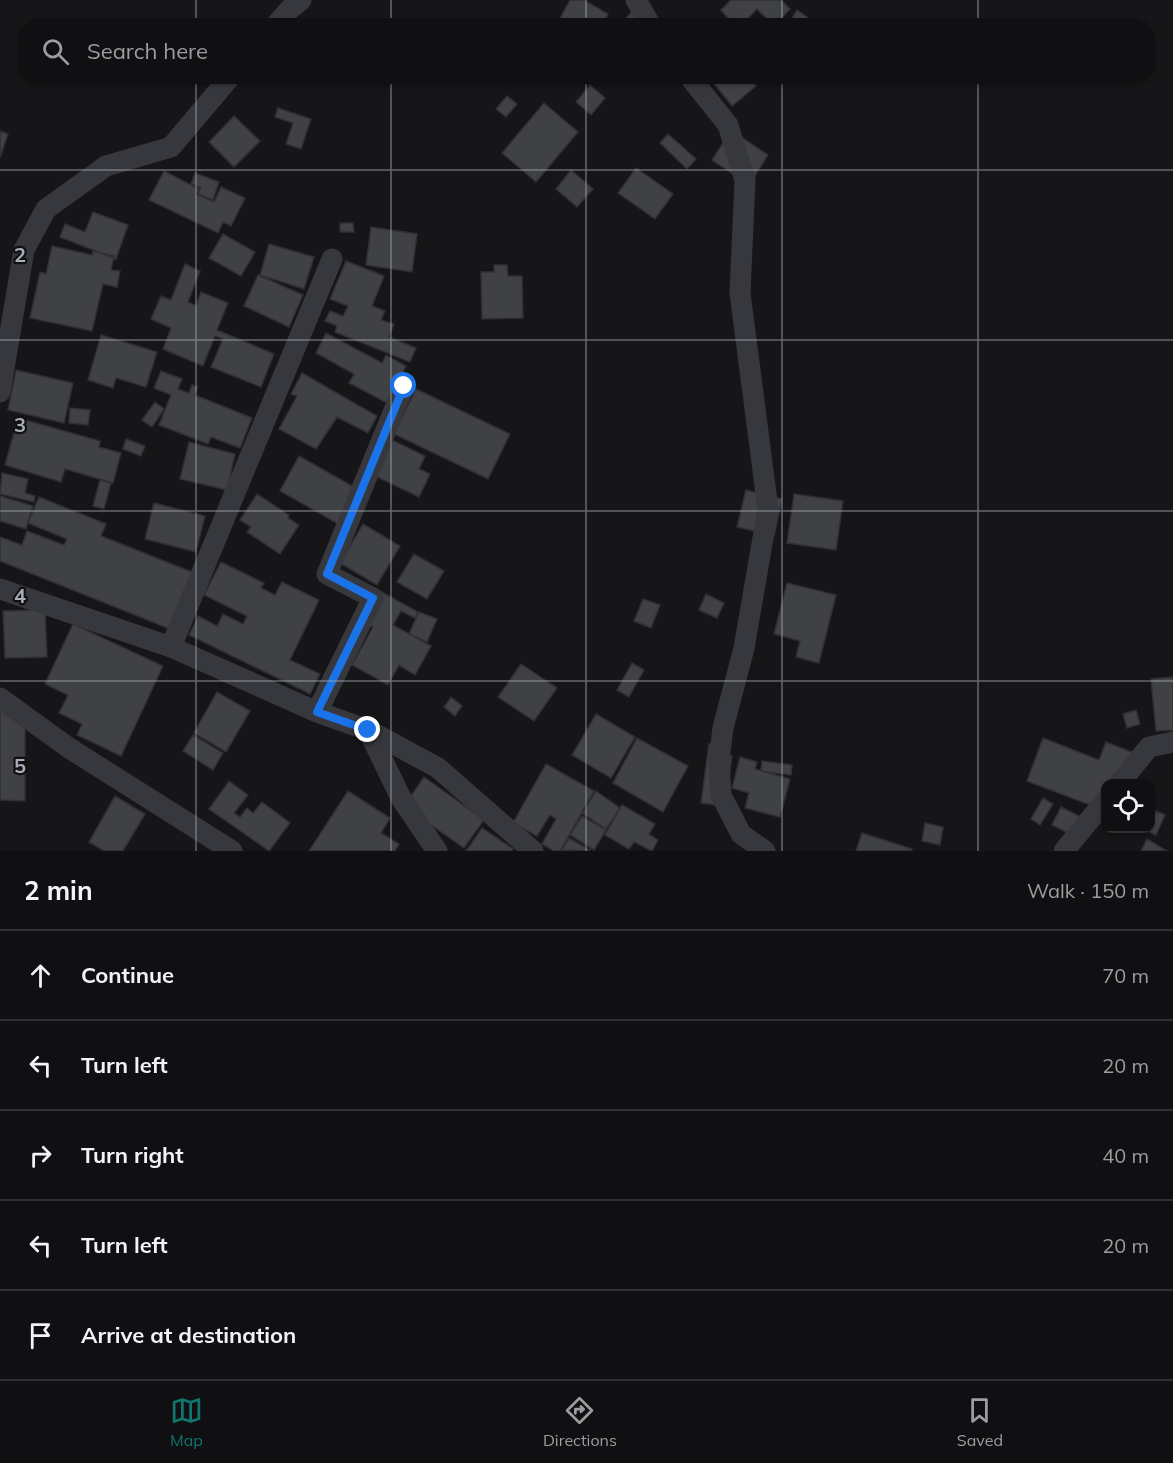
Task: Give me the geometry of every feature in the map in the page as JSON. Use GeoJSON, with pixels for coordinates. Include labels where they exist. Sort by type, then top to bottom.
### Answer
{"type":"FeatureCollection","features":[{"type":"Feature","properties":{"kind":"street"},"geometry":{"type":"LineString","coordinates":[[282,18],[301,0]]}},
{"type":"Feature","properties":{"kind":"street"},"geometry":{"type":"LineString","coordinates":[[636,0],[646,18]]}},
{"type":"Feature","properties":{"kind":"street"},"geometry":{"type":"LineString","coordinates":[[0,392],[24,250],[46,209],[106,166],[171,147],[224,84]]}},
{"type":"Feature","properties":{"kind":"street"},"geometry":{"type":"LineString","coordinates":[[695,84],[728,125],[745,180],[740,293],[768,509],[744,648],[723,728],[719,760],[721,795],[741,834],[765,851]]}},
{"type":"Feature","properties":{"kind":"street"},"geometry":{"type":"LineString","coordinates":[[171,647],[332,259]]}},
{"type":"Feature","properties":{"kind":"street"},"geometry":{"type":"LineString","coordinates":[[317,712],[373,598],[327,574],[404,386]]}},
{"type":"Feature","properties":{"kind":"street"},"geometry":{"type":"LineString","coordinates":[[0,589],[171,647],[317,712],[368,730],[438,768],[533,851]]}},
{"type":"Feature","properties":{"kind":"street"},"geometry":{"type":"LineString","coordinates":[[0,698],[69,748],[232,851]]}},
{"type":"Feature","properties":{"kind":"street"},"geometry":{"type":"LineString","coordinates":[[368,730],[401,798],[437,851]]}},
{"type":"Feature","properties":{"kind":"street"},"geometry":{"type":"LineString","coordinates":[[1122,779],[1149,747],[1173,742]]}},
{"type":"Feature","properties":{"kind":"street"},"geometry":{"type":"LineString","coordinates":[[1064,851],[1101,806]]}},
{"type":"Feature","properties":{"kind":"building"},"geometry":{"type":"Polygon","coordinates":[[[570,0],[584,0],[608,14],[606,18],[560,18],[570,0]]]}},
{"type":"Feature","properties":{"kind":"building"},"geometry":{"type":"Polygon","coordinates":[[[731,0],[781,0],[790,9],[782,18],[766,18],[757,9],[748,18],[728,18],[721,10],[731,0]]]}},
{"type":"Feature","properties":{"kind":"building"},"geometry":{"type":"Polygon","coordinates":[[[636,8],[646,18],[626,18],[636,8]]]}},
{"type":"Feature","properties":{"kind":"building"},"geometry":{"type":"Polygon","coordinates":[[[797,10],[808,18],[792,18],[797,10]]]}},
{"type":"Feature","properties":{"kind":"building"},"geometry":{"type":"Polygon","coordinates":[[[714,84],[754,84],[756,86],[732,106],[714,84]]]}},
{"type":"Feature","properties":{"kind":"building"},"geometry":{"type":"Polygon","coordinates":[[[590,85],[605,98],[591,115],[576,102],[590,85]]]}},
{"type":"Feature","properties":{"kind":"building"},"geometry":{"type":"Polygon","coordinates":[[[507,96],[517,104],[506,117],[496,109],[507,96]]]}},
{"type":"Feature","properties":{"kind":"building"},"geometry":{"type":"Polygon","coordinates":[[[544,103],[578,132],[536,182],[502,153],[544,103]]]}},
{"type":"Feature","properties":{"kind":"building"},"geometry":{"type":"Polygon","coordinates":[[[278,108],[311,119],[301,149],[286,144],[293,123],[275,117],[278,108]]]}},
{"type":"Feature","properties":{"kind":"building"},"geometry":{"type":"Polygon","coordinates":[[[234,116],[260,141],[234,167],[209,142],[234,116]]]}},
{"type":"Feature","properties":{"kind":"building"},"geometry":{"type":"Polygon","coordinates":[[[731,130],[768,155],[749,185],[712,160],[731,130]]]}},
{"type":"Feature","properties":{"kind":"building"},"geometry":{"type":"Polygon","coordinates":[[[0,131],[8,134],[0,158],[0,131]]]}},
{"type":"Feature","properties":{"kind":"building"},"geometry":{"type":"Polygon","coordinates":[[[668,134],[696,159],[687,169],[660,143],[668,134]]]}},
{"type":"Feature","properties":{"kind":"building"},"geometry":{"type":"Polygon","coordinates":[[[636,168],[673,194],[655,219],[618,193],[636,168]]]}},
{"type":"Feature","properties":{"kind":"building"},"geometry":{"type":"Polygon","coordinates":[[[571,170],[593,189],[577,207],[556,189],[571,170]]]}},
{"type":"Feature","properties":{"kind":"building"},"geometry":{"type":"Polygon","coordinates":[[[164,171],[199,189],[196,194],[214,202],[221,187],[245,198],[231,226],[223,222],[218,233],[149,200],[164,171]]]}},
{"type":"Feature","properties":{"kind":"building"},"geometry":{"type":"Polygon","coordinates":[[[195,173],[219,182],[213,200],[198,194],[201,188],[191,184],[195,173]]]}},
{"type":"Feature","properties":{"kind":"building"},"geometry":{"type":"Polygon","coordinates":[[[93,212],[128,225],[116,259],[60,237],[65,224],[85,232],[93,212]]]}},
{"type":"Feature","properties":{"kind":"building"},"geometry":{"type":"Polygon","coordinates":[[[340,223],[353,223],[354,232],[340,232],[340,223]]]}},
{"type":"Feature","properties":{"kind":"building"},"geometry":{"type":"Polygon","coordinates":[[[371,227],[417,234],[412,272],[366,265],[371,227]]]}},
{"type":"Feature","properties":{"kind":"building"},"geometry":{"type":"Polygon","coordinates":[[[223,234],[255,252],[241,276],[209,258],[223,234]]]}},
{"type":"Feature","properties":{"kind":"building"},"geometry":{"type":"Polygon","coordinates":[[[269,244],[314,257],[304,289],[260,275],[269,244]]]}},
{"type":"Feature","properties":{"kind":"building"},"geometry":{"type":"Polygon","coordinates":[[[52,246],[92,255],[93,251],[114,256],[111,270],[120,271],[117,287],[103,284],[92,331],[30,318],[40,272],[46,274],[52,246]]]}},
{"type":"Feature","properties":{"kind":"building"},"geometry":{"type":"Polygon","coordinates":[[[346,261],[384,276],[372,306],[385,311],[381,320],[394,324],[389,337],[416,348],[410,362],[335,332],[337,326],[325,321],[330,311],[343,316],[348,306],[330,299],[346,261]]]}},
{"type":"Feature","properties":{"kind":"building"},"geometry":{"type":"Polygon","coordinates":[[[185,264],[200,271],[188,302],[196,306],[201,292],[228,303],[217,330],[274,354],[261,387],[211,367],[223,339],[215,336],[203,366],[163,349],[171,328],[151,319],[161,296],[171,300],[185,264]]]}},
{"type":"Feature","properties":{"kind":"building"},"geometry":{"type":"Polygon","coordinates":[[[494,265],[507,265],[508,276],[522,276],[523,318],[482,319],[481,272],[494,272],[494,265]]]}},
{"type":"Feature","properties":{"kind":"building"},"geometry":{"type":"Polygon","coordinates":[[[258,275],[303,295],[289,327],[244,306],[258,275]]]}},
{"type":"Feature","properties":{"kind":"building"},"geometry":{"type":"Polygon","coordinates":[[[326,333],[382,363],[386,355],[406,366],[387,403],[349,383],[354,374],[316,353],[326,333]]]}},
{"type":"Feature","properties":{"kind":"building"},"geometry":{"type":"Polygon","coordinates":[[[101,335],[157,352],[146,387],[116,378],[113,388],[88,380],[101,335]]]}},
{"type":"Feature","properties":{"kind":"building"},"geometry":{"type":"Polygon","coordinates":[[[16,370],[73,383],[64,423],[8,410],[16,370]]]}},
{"type":"Feature","properties":{"kind":"building"},"geometry":{"type":"Polygon","coordinates":[[[161,371],[182,379],[178,389],[189,393],[192,385],[198,387],[195,395],[252,418],[240,448],[211,437],[208,444],[159,425],[171,395],[154,388],[161,371]]]}},
{"type":"Feature","properties":{"kind":"building"},"geometry":{"type":"Polygon","coordinates":[[[302,373],[377,416],[368,433],[337,417],[316,449],[279,429],[297,396],[291,394],[302,373]]]}},
{"type":"Feature","properties":{"kind":"building"},"geometry":{"type":"Polygon","coordinates":[[[416,389],[510,434],[488,479],[394,434],[416,389]]]}},
{"type":"Feature","properties":{"kind":"building"},"geometry":{"type":"Polygon","coordinates":[[[155,402],[164,409],[152,427],[142,420],[155,402]]]}},
{"type":"Feature","properties":{"kind":"building"},"geometry":{"type":"Polygon","coordinates":[[[70,408],[90,410],[88,425],[69,423],[70,408]]]}},
{"type":"Feature","properties":{"kind":"building"},"geometry":{"type":"Polygon","coordinates":[[[18,418],[100,441],[99,447],[121,453],[113,483],[65,469],[61,482],[5,465],[18,418]]]}},
{"type":"Feature","properties":{"kind":"building"},"geometry":{"type":"Polygon","coordinates":[[[126,439],[145,446],[141,456],[123,449],[126,439]]]}},
{"type":"Feature","properties":{"kind":"building"},"geometry":{"type":"Polygon","coordinates":[[[392,440],[425,456],[419,469],[430,474],[419,497],[375,476],[392,440]]]}},
{"type":"Feature","properties":{"kind":"building"},"geometry":{"type":"Polygon","coordinates":[[[189,442],[235,454],[227,490],[180,479],[189,442]]]}},
{"type":"Feature","properties":{"kind":"building"},"geometry":{"type":"Polygon","coordinates":[[[299,456],[361,491],[342,526],[280,491],[299,456]]]}},
{"type":"Feature","properties":{"kind":"building"},"geometry":{"type":"Polygon","coordinates":[[[2,473],[28,479],[25,493],[35,496],[34,502],[0,494],[2,473]]]}},
{"type":"Feature","properties":{"kind":"building"},"geometry":{"type":"Polygon","coordinates":[[[100,480],[111,483],[104,509],[93,506],[100,480]]]}},
{"type":"Feature","properties":{"kind":"building"},"geometry":{"type":"Polygon","coordinates":[[[746,490],[782,499],[774,536],[737,527],[746,490]]]}},
{"type":"Feature","properties":{"kind":"building"},"geometry":{"type":"Polygon","coordinates":[[[257,494],[289,515],[288,518],[299,525],[280,554],[247,532],[251,527],[240,520],[257,494]]]}},
{"type":"Feature","properties":{"kind":"building"},"geometry":{"type":"Polygon","coordinates":[[[794,494],[843,501],[836,550],[787,543],[794,494]]]}},
{"type":"Feature","properties":{"kind":"building"},"geometry":{"type":"Polygon","coordinates":[[[0,496],[33,506],[26,529],[0,521],[0,496]]]}},
{"type":"Feature","properties":{"kind":"building"},"geometry":{"type":"Polygon","coordinates":[[[39,497],[106,524],[101,536],[192,572],[170,629],[0,561],[0,537],[22,545],[27,531],[64,545],[67,539],[28,523],[39,497]]]}},
{"type":"Feature","properties":{"kind":"building"},"geometry":{"type":"Polygon","coordinates":[[[154,503],[205,516],[196,552],[145,539],[154,503]]]}},
{"type":"Feature","properties":{"kind":"building"},"geometry":{"type":"Polygon","coordinates":[[[363,524],[400,546],[377,585],[340,563],[363,524]]]}},
{"type":"Feature","properties":{"kind":"building"},"geometry":{"type":"Polygon","coordinates":[[[414,554],[444,571],[427,599],[397,582],[414,554]]]}},
{"type":"Feature","properties":{"kind":"building"},"geometry":{"type":"Polygon","coordinates":[[[221,562],[264,583],[261,588],[275,595],[282,582],[319,600],[290,660],[320,674],[310,694],[189,635],[198,616],[217,626],[223,614],[243,624],[247,616],[204,595],[221,562]]]}},
{"type":"Feature","properties":{"kind":"building"},"geometry":{"type":"Polygon","coordinates":[[[787,583],[836,595],[819,663],[796,657],[800,641],[774,634],[787,583]]]}},
{"type":"Feature","properties":{"kind":"building"},"geometry":{"type":"Polygon","coordinates":[[[380,591],[418,612],[415,618],[401,611],[393,625],[431,646],[415,675],[399,665],[388,685],[352,665],[373,627],[363,622],[380,591]]]}},
{"type":"Feature","properties":{"kind":"building"},"geometry":{"type":"Polygon","coordinates":[[[706,594],[724,603],[717,618],[699,610],[706,594]]]}},
{"type":"Feature","properties":{"kind":"building"},"geometry":{"type":"Polygon","coordinates":[[[643,599],[660,605],[651,628],[634,621],[643,599]]]}},
{"type":"Feature","properties":{"kind":"building"},"geometry":{"type":"Polygon","coordinates":[[[45,610],[47,657],[5,658],[3,611],[45,610]]]}},
{"type":"Feature","properties":{"kind":"building"},"geometry":{"type":"Polygon","coordinates":[[[419,612],[437,619],[427,642],[409,634],[419,612]]]}},
{"type":"Feature","properties":{"kind":"building"},"geometry":{"type":"Polygon","coordinates":[[[73,624],[163,666],[121,756],[77,735],[82,724],[59,713],[68,695],[45,684],[73,624]]]}},
{"type":"Feature","properties":{"kind":"building"},"geometry":{"type":"Polygon","coordinates":[[[632,663],[644,670],[629,697],[617,690],[632,663]]]}},
{"type":"Feature","properties":{"kind":"building"},"geometry":{"type":"Polygon","coordinates":[[[521,664],[557,688],[534,721],[498,697],[521,664]]]}},
{"type":"Feature","properties":{"kind":"building"},"geometry":{"type":"Polygon","coordinates":[[[1173,677],[1173,730],[1156,731],[1151,679],[1173,677]]]}},
{"type":"Feature","properties":{"kind":"building"},"geometry":{"type":"Polygon","coordinates":[[[217,692],[250,711],[226,752],[194,733],[217,692]]]}},
{"type":"Feature","properties":{"kind":"building"},"geometry":{"type":"Polygon","coordinates":[[[451,697],[462,706],[455,716],[444,707],[451,697]]]}},
{"type":"Feature","properties":{"kind":"building"},"geometry":{"type":"Polygon","coordinates":[[[0,709],[25,709],[25,801],[0,800],[0,709]]]}},
{"type":"Feature","properties":{"kind":"building"},"geometry":{"type":"Polygon","coordinates":[[[1136,710],[1140,724],[1127,728],[1123,714],[1136,710]]]}},
{"type":"Feature","properties":{"kind":"building"},"geometry":{"type":"Polygon","coordinates":[[[596,714],[635,737],[611,778],[572,755],[596,714]]]}},
{"type":"Feature","properties":{"kind":"building"},"geometry":{"type":"Polygon","coordinates":[[[193,735],[223,753],[213,770],[183,751],[193,735]]]}},
{"type":"Feature","properties":{"kind":"building"},"geometry":{"type":"Polygon","coordinates":[[[637,738],[688,766],[663,812],[613,783],[637,738]]]}},
{"type":"Feature","properties":{"kind":"building"},"geometry":{"type":"Polygon","coordinates":[[[1043,738],[1099,760],[1106,742],[1139,755],[1130,779],[1101,779],[1101,809],[1027,781],[1043,738]]]}},
{"type":"Feature","properties":{"kind":"building"},"geometry":{"type":"Polygon","coordinates":[[[709,744],[720,746],[719,755],[732,756],[725,806],[701,803],[709,744]]]}},
{"type":"Feature","properties":{"kind":"building"},"geometry":{"type":"Polygon","coordinates":[[[740,757],[757,762],[755,769],[790,779],[780,817],[745,808],[749,793],[732,788],[740,757]]]}},
{"type":"Feature","properties":{"kind":"building"},"geometry":{"type":"Polygon","coordinates":[[[762,761],[792,765],[791,775],[761,771],[762,761]]]}},
{"type":"Feature","properties":{"kind":"building"},"geometry":{"type":"Polygon","coordinates":[[[546,764],[594,791],[560,851],[554,851],[542,844],[556,819],[550,815],[537,836],[513,823],[546,764]]]}},
{"type":"Feature","properties":{"kind":"building"},"geometry":{"type":"Polygon","coordinates":[[[424,777],[484,820],[464,848],[404,806],[424,777]]]}},
{"type":"Feature","properties":{"kind":"building"},"geometry":{"type":"Polygon","coordinates":[[[229,781],[248,795],[234,813],[240,817],[247,808],[253,813],[262,802],[290,823],[269,851],[209,809],[229,781]]]}},
{"type":"Feature","properties":{"kind":"building"},"geometry":{"type":"Polygon","coordinates":[[[348,791],[390,818],[381,833],[399,844],[395,851],[309,851],[348,791]]]}},
{"type":"Feature","properties":{"kind":"building"},"geometry":{"type":"Polygon","coordinates":[[[596,791],[620,808],[606,829],[582,813],[596,791]]]}},
{"type":"Feature","properties":{"kind":"building"},"geometry":{"type":"Polygon","coordinates":[[[115,796],[145,814],[123,851],[104,851],[89,842],[115,796]]]}},
{"type":"Feature","properties":{"kind":"building"},"geometry":{"type":"Polygon","coordinates":[[[1043,798],[1053,804],[1040,825],[1031,819],[1043,798]]]}},
{"type":"Feature","properties":{"kind":"building"},"geometry":{"type":"Polygon","coordinates":[[[622,805],[655,824],[649,834],[658,840],[652,851],[634,842],[629,849],[605,835],[622,805]]]}},
{"type":"Feature","properties":{"kind":"building"},"geometry":{"type":"Polygon","coordinates":[[[1061,807],[1081,817],[1072,835],[1052,825],[1061,807]]]}},
{"type":"Feature","properties":{"kind":"building"},"geometry":{"type":"Polygon","coordinates":[[[1156,811],[1165,815],[1156,835],[1152,833],[1155,833],[1156,811]]]}},
{"type":"Feature","properties":{"kind":"building"},"geometry":{"type":"Polygon","coordinates":[[[582,816],[606,830],[594,850],[570,835],[582,816]]]}},
{"type":"Feature","properties":{"kind":"building"},"geometry":{"type":"Polygon","coordinates":[[[925,823],[943,827],[940,845],[922,841],[925,823]]]}},
{"type":"Feature","properties":{"kind":"building"},"geometry":{"type":"Polygon","coordinates":[[[482,828],[513,849],[512,851],[466,851],[482,828]]]}},
{"type":"Feature","properties":{"kind":"building"},"geometry":{"type":"Polygon","coordinates":[[[862,833],[912,849],[911,851],[856,851],[862,833]]]}},
{"type":"Feature","properties":{"kind":"building"},"geometry":{"type":"Polygon","coordinates":[[[569,838],[590,850],[590,851],[562,850],[569,838]]]}},
{"type":"Feature","properties":{"kind":"building"},"geometry":{"type":"Polygon","coordinates":[[[1147,839],[1167,851],[1141,851],[1147,839]]]}},
{"type":"Feature","properties":{"kind":"route"},"geometry":{"type":"LineString","coordinates":[[368,730],[317,712],[373,598],[327,574],[404,386]]}}]}
